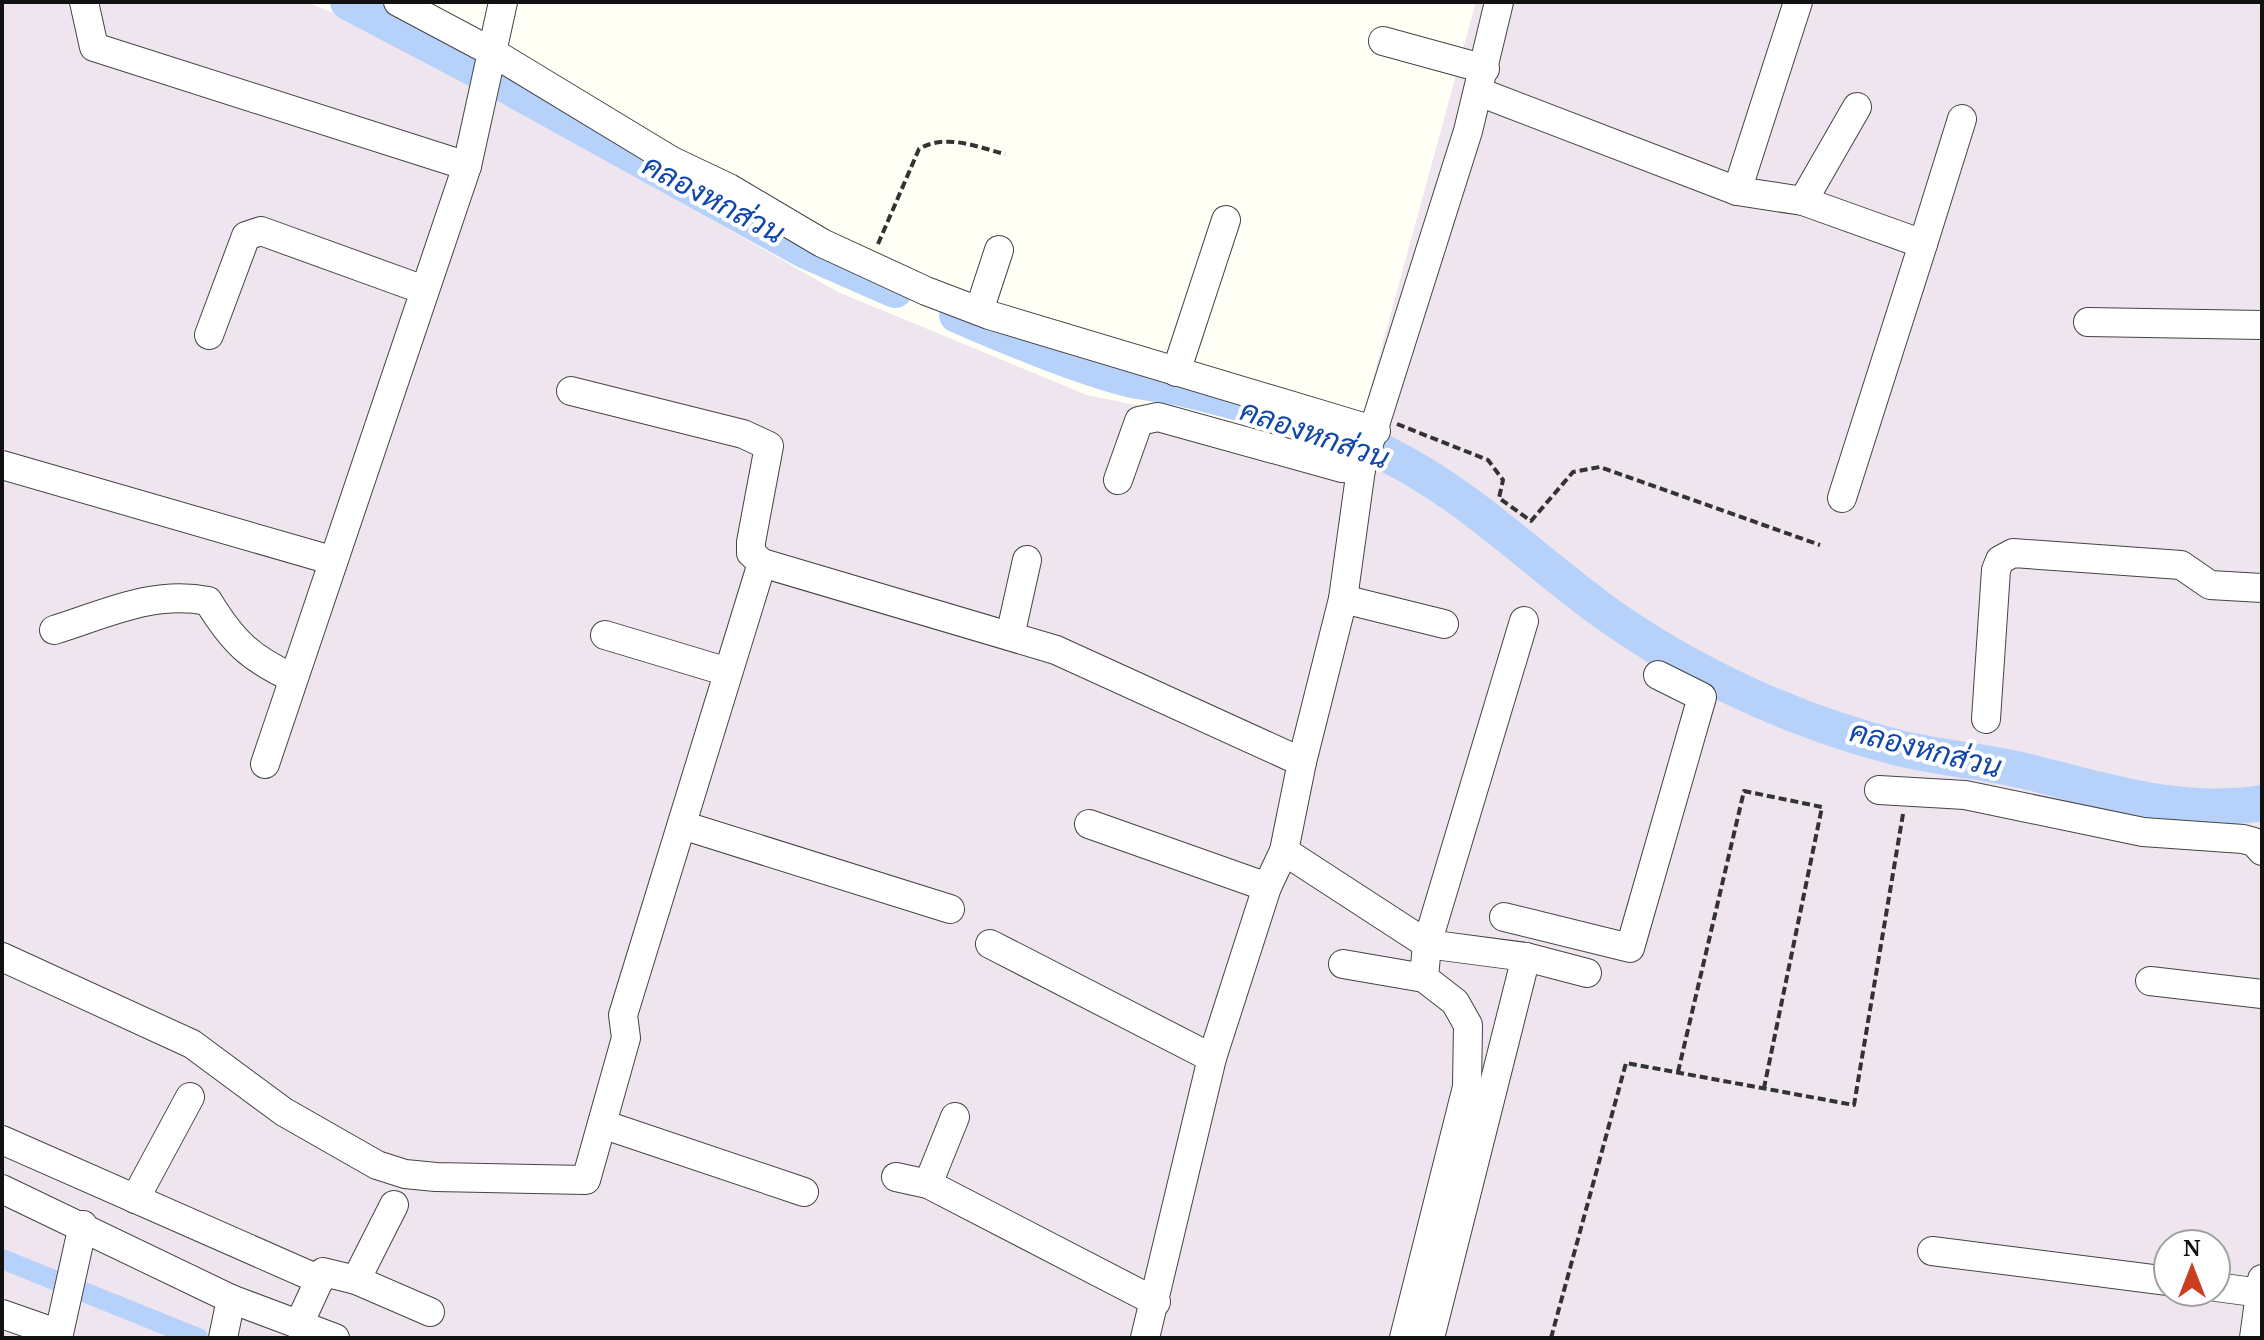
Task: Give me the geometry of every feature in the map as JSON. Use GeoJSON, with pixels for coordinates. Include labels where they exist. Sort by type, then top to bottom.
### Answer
{"type":"FeatureCollection","features":[{"type":"Feature","properties":{"kind":"street"},"geometry":{"type":"LineString","coordinates":[[84,2],[94,47],[467,166]]}},
{"type":"Feature","properties":{"kind":"street"},"geometry":{"type":"LineString","coordinates":[[398,2],[492,52],[672,161],[729,188],[822,243],[869,265],[979,311],[1376,429]]}},
{"type":"Feature","properties":{"kind":"street"},"geometry":{"type":"LineString","coordinates":[[265,764],[331,560],[467,166],[503,2]]}},
{"type":"Feature","properties":{"kind":"street"},"geometry":{"type":"LineString","coordinates":[[1145,1338],[1212,1058],[1267,887],[1284,851],[1302,762],[1343,599],[1361,469],[1376,429],[1482,80],[1499,2]]}},
{"type":"Feature","properties":{"kind":"street"},"geometry":{"type":"LineString","coordinates":[[1737,191],[1798,2]]}},
{"type":"Feature","properties":{"kind":"street"},"geometry":{"type":"LineString","coordinates":[[1383,41],[1482,80],[1737,191],[1803,201],[1923,244]]}},
{"type":"Feature","properties":{"kind":"street"},"geometry":{"type":"LineString","coordinates":[[1803,201],[1857,107]]}},
{"type":"Feature","properties":{"kind":"street"},"geometry":{"type":"LineString","coordinates":[[1842,498],[1962,119]]}},
{"type":"Feature","properties":{"kind":"street"},"geometry":{"type":"LineString","coordinates":[[1176,372],[1226,220]]}},
{"type":"Feature","properties":{"kind":"street"},"geometry":{"type":"LineString","coordinates":[[209,335],[246,236],[261,231],[424,290]]}},
{"type":"Feature","properties":{"kind":"street"},"geometry":{"type":"LineString","coordinates":[[979,311],[999,250]]}},
{"type":"Feature","properties":{"kind":"street"},"geometry":{"type":"LineString","coordinates":[[2088,322],[2262,325]]}},
{"type":"Feature","properties":{"kind":"street"},"geometry":{"type":"LineString","coordinates":[[571,391],[721,428],[769,446],[751,542],[751,553],[762,563],[1056,650],[1302,762]]}},
{"type":"Feature","properties":{"kind":"street"},"geometry":{"type":"LineString","coordinates":[[1118,480],[1139,421],[1158,417],[1342,468],[1361,469]]}},
{"type":"Feature","properties":{"kind":"street"},"geometry":{"type":"LineString","coordinates":[[2,465],[331,560]]}},
{"type":"Feature","properties":{"kind":"street"},"geometry":{"type":"LineString","coordinates":[[1986,719],[1996,570],[2000,560],[2013,553],[2181,565],[2210,585],[2262,588]]}},
{"type":"Feature","properties":{"kind":"street"},"geometry":{"type":"LineString","coordinates":[[1010,636],[1027,560]]}},
{"type":"Feature","properties":{"kind":"street"},"geometry":{"type":"LineString","coordinates":[[2,957],[192,1044],[232,1077],[327,1139],[405,1174],[498,1181],[586,1180],[626,1038],[623,1015],[762,563]]}},
{"type":"Feature","properties":{"kind":"street"},"geometry":{"type":"LineString","coordinates":[[54,630],[155,599],[179,595],[208,601],[241,648],[259,662],[293,678]]}},
{"type":"Feature","properties":{"kind":"street"},"geometry":{"type":"LineString","coordinates":[[1343,599],[1444,624]]}},
{"type":"Feature","properties":{"kind":"street"},"geometry":{"type":"LineString","coordinates":[[1424,978],[1427,944],[1524,621]]}},
{"type":"Feature","properties":{"kind":"street"},"geometry":{"type":"LineString","coordinates":[[605,635],[728,672]]}},
{"type":"Feature","properties":{"kind":"street"},"geometry":{"type":"LineString","coordinates":[[1504,917],[1630,948],[1702,697],[1658,675]]}},
{"type":"Feature","properties":{"kind":"street"},"geometry":{"type":"LineString","coordinates":[[1893,791],[1965,795],[2143,832],[2243,839],[2254,842],[2262,851]]}},
{"type":"Feature","properties":{"kind":"street"},"geometry":{"type":"LineString","coordinates":[[1089,824],[1267,887]]}},
{"type":"Feature","properties":{"kind":"street"},"geometry":{"type":"LineString","coordinates":[[682,825],[950,909]]}},
{"type":"Feature","properties":{"kind":"street"},"geometry":{"type":"LineString","coordinates":[[1284,851],[1427,944],[1526,957],[1580,971],[1581,935]]}},
{"type":"Feature","properties":{"kind":"street"},"geometry":{"type":"LineString","coordinates":[[990,944],[1212,1058]]}},
{"type":"Feature","properties":{"kind":"street"},"geometry":{"type":"LineString","coordinates":[[1430,1338],[1526,957]]}},
{"type":"Feature","properties":{"kind":"street"},"geometry":{"type":"LineString","coordinates":[[1343,964],[1424,978],[1455,1002],[1468,1025],[1467,1087],[1404,1338]]}},
{"type":"Feature","properties":{"kind":"street"},"geometry":{"type":"LineString","coordinates":[[2150,981],[2262,994]]}},
{"type":"Feature","properties":{"kind":"street"},"geometry":{"type":"LineString","coordinates":[[135,1199],[190,1097]]}},
{"type":"Feature","properties":{"kind":"street"},"geometry":{"type":"LineString","coordinates":[[928,1184],[955,1117]]}},
{"type":"Feature","properties":{"kind":"street"},"geometry":{"type":"LineString","coordinates":[[602,1124],[804,1192]]}},
{"type":"Feature","properties":{"kind":"street"},"geometry":{"type":"LineString","coordinates":[[2,1140],[320,1280]]}},
{"type":"Feature","properties":{"kind":"street"},"geometry":{"type":"LineString","coordinates":[[896,1177],[928,1184],[1156,1302]]}},
{"type":"Feature","properties":{"kind":"street"},"geometry":{"type":"LineString","coordinates":[[2,1189],[83,1225],[227,1319],[300,1322],[335,1338]]}},
{"type":"Feature","properties":{"kind":"street"},"geometry":{"type":"LineString","coordinates":[[356,1280],[394,1205]]}},
{"type":"Feature","properties":{"kind":"street"},"geometry":{"type":"LineString","coordinates":[[2,1314],[58,1336],[83,1225]]}},
{"type":"Feature","properties":{"kind":"street"},"geometry":{"type":"LineString","coordinates":[[1932,1251],[2152,1279]]}},
{"type":"Feature","properties":{"kind":"street"},"geometry":{"type":"LineString","coordinates":[[300,1322],[323,1272],[356,1280],[430,1312]]}},
{"type":"Feature","properties":{"kind":"street"},"geometry":{"type":"LineString","coordinates":[[2232,1289],[2261,1294],[2254,1338]]}},
{"type":"Feature","properties":{"kind":"path"},"geometry":{"type":"LineString","coordinates":[[869,265],[919,149],[931,142],[954,141],[1005,154]]}},
{"type":"Feature","properties":{"kind":"path"},"geometry":{"type":"LineString","coordinates":[[1376,429],[1488,460],[1503,480],[1499,498],[1531,521],[1573,472],[1600,467],[1820,545]]}},
{"type":"Feature","properties":{"kind":"path"},"geometry":{"type":"LineString","coordinates":[[1678,1072],[1744,791],[1822,807],[1764,1088]]}},
{"type":"Feature","properties":{"kind":"path"},"geometry":{"type":"LineString","coordinates":[[1551,1338],[1626,1063],[1854,1105],[1893,791]]}},
{"type":"Feature","properties":{"kind":"shaded area"},"geometry":{"type":"Polygon","coordinates":[[[2,2],[307,2],[376,31],[490,93],[838,292],[1087,395],[1189,416],[1351,459],[1476,2],[2262,2],[2262,1338],[2,1338],[2,2]]]}},
{"type":"Feature","properties":{"kind":"waterway","name":"คลองหกส่วน"},"geometry":{"type":"LineString","coordinates":[[348,2],[485,74]]}},
{"type":"Feature","properties":{"kind":"waterway","name":"คลองหกส่วน"},"geometry":{"type":"LineString","coordinates":[[497,80],[804,250],[895,290]]}},
{"type":"Feature","properties":{"kind":"waterway","name":"คลองหกส่วน"},"geometry":{"type":"LineString","coordinates":[[957,315],[1103,372],[1260,408],[1365,444],[1446,490],[1636,634],[1707,675],[1782,710],[1899,748],[2009,768],[2142,799],[2201,806],[2262,803]]}},
{"type":"Feature","properties":{"kind":"waterway"},"geometry":{"type":"LineString","coordinates":[[2,1259],[198,1338]]}}]}
